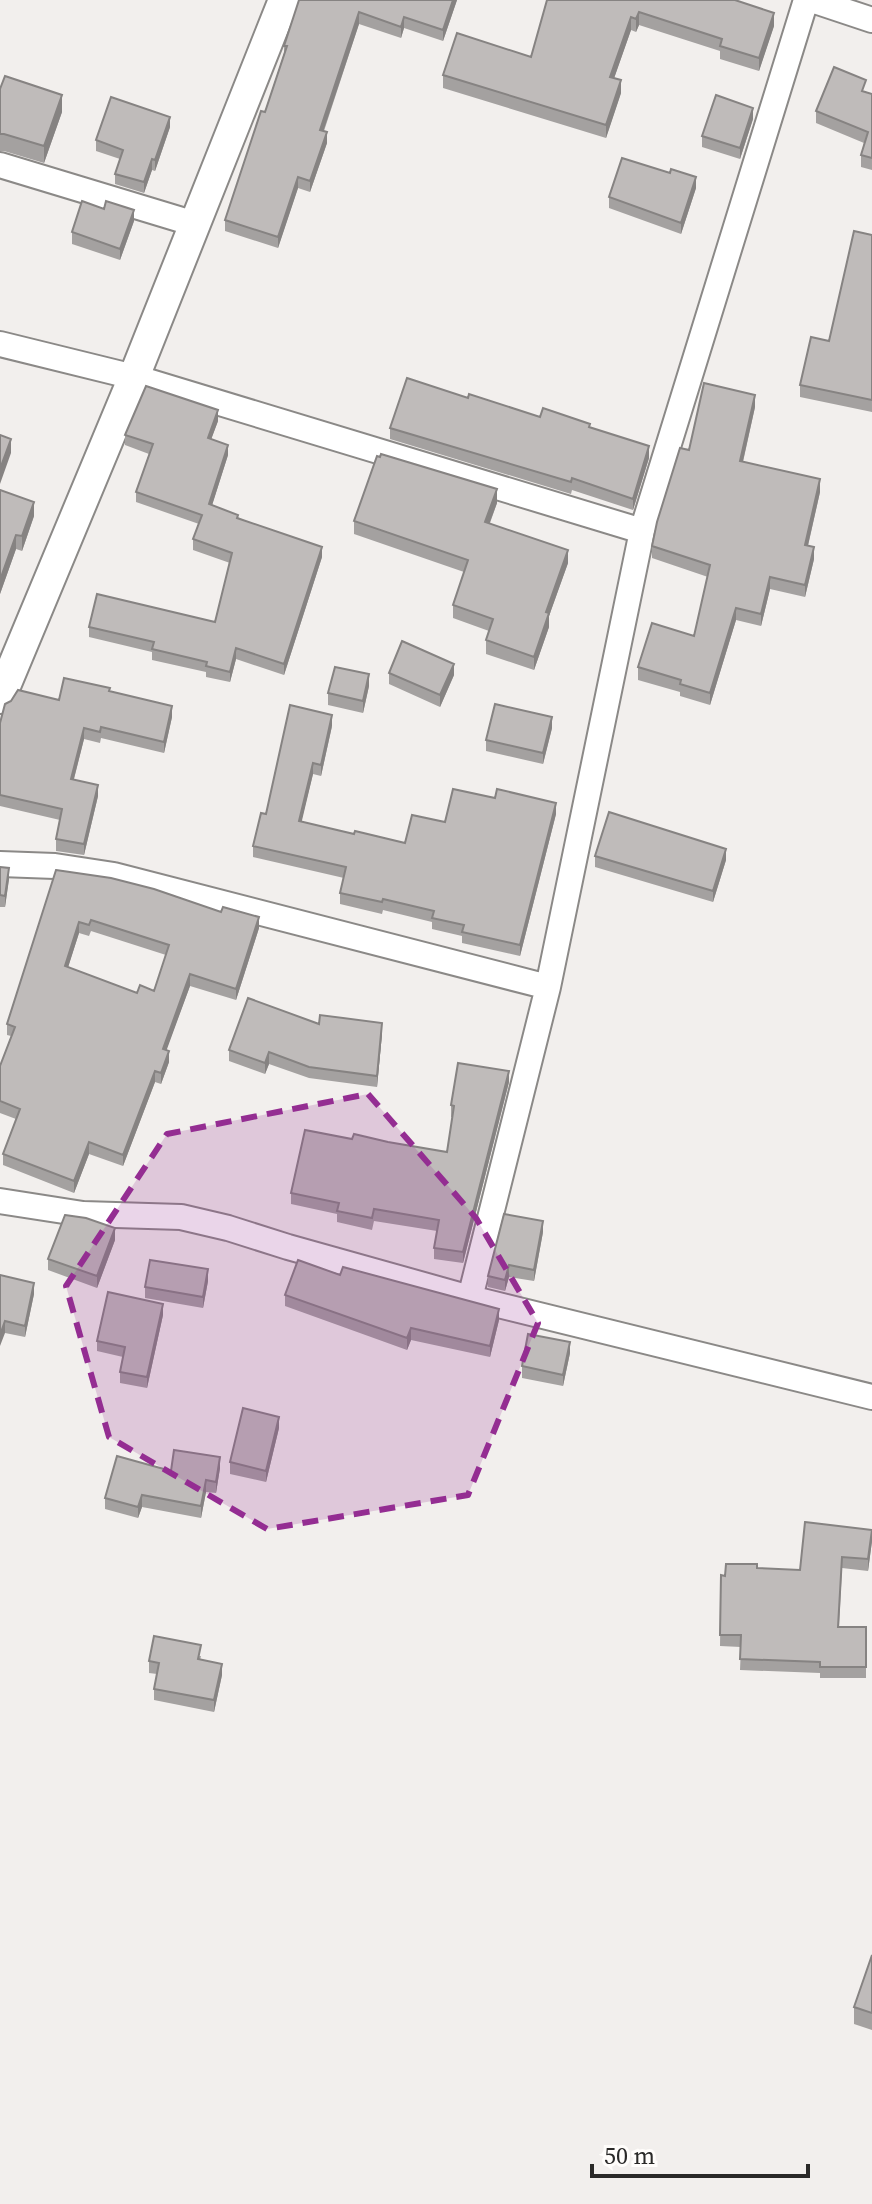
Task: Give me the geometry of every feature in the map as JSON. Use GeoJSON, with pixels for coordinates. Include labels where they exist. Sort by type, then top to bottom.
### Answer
{"type":"FeatureCollection","features":[{"type":"Feature","properties":{"kind":"street"},"geometry":{"type":"LineString","coordinates":[[3,682],[134,377],[284,0]]}},
{"type":"Feature","properties":{"kind":"street"},"geometry":{"type":"LineString","coordinates":[[470,1298],[548,987],[642,531],[809,0],[872,20]]}},
{"type":"Feature","properties":{"kind":"street"},"geometry":{"type":"LineString","coordinates":[[0,165],[195,224]]}},
{"type":"Feature","properties":{"kind":"street"},"geometry":{"type":"LineString","coordinates":[[0,344],[134,377],[642,531]]}},
{"type":"Feature","properties":{"kind":"street"},"geometry":{"type":"LineString","coordinates":[[0,864],[55,866],[104,873],[548,987]]}},
{"type":"Feature","properties":{"kind":"street"},"geometry":{"type":"LineString","coordinates":[[0,1201],[83,1214],[181,1217],[470,1298],[872,1397]]}},
{"type":"Feature","properties":{"kind":"highlighted area"},"geometry":{"type":"Polygon","coordinates":[[[368,1094],[476,1218],[538,1323],[468,1495],[267,1529],[109,1437],[66,1286],[167,1134],[368,1094]]]}},
{"type":"Feature","properties":{"kind":"building"},"geometry":{"type":"Polygon","coordinates":[[[299,0],[453,0],[443,30],[404,17],[401,27],[359,12],[320,130],[327,132],[310,181],[298,177],[278,237],[225,220],[261,111],[265,112],[299,0]]]}},
{"type":"Feature","properties":{"kind":"building"},"geometry":{"type":"Polygon","coordinates":[[[547,0],[735,0],[774,13],[759,58],[720,46],[722,39],[639,12],[636,19],[631,17],[610,77],[621,80],[606,125],[443,75],[457,33],[531,57],[547,0]]]}},
{"type":"Feature","properties":{"kind":"building"},"geometry":{"type":"Polygon","coordinates":[[[834,67],[866,80],[862,91],[872,94],[872,158],[861,155],[868,132],[816,111],[834,67]]]}},
{"type":"Feature","properties":{"kind":"building"},"geometry":{"type":"Polygon","coordinates":[[[5,76],[62,95],[44,146],[0,134],[0,89],[5,76]]]}},
{"type":"Feature","properties":{"kind":"building"},"geometry":{"type":"Polygon","coordinates":[[[716,95],[753,108],[740,148],[702,136],[716,95]]]}},
{"type":"Feature","properties":{"kind":"building"},"geometry":{"type":"Polygon","coordinates":[[[111,97],[170,117],[144,182],[115,174],[123,150],[96,140],[111,97]]]}},
{"type":"Feature","properties":{"kind":"building"},"geometry":{"type":"Polygon","coordinates":[[[622,158],[670,173],[671,169],[696,177],[681,223],[609,197],[622,158]]]}},
{"type":"Feature","properties":{"kind":"building"},"geometry":{"type":"Polygon","coordinates":[[[82,201],[104,209],[106,201],[134,210],[120,249],[72,232],[82,201]]]}},
{"type":"Feature","properties":{"kind":"building"},"geometry":{"type":"Polygon","coordinates":[[[854,231],[872,235],[872,400],[800,385],[811,337],[829,341],[854,231]]]}},
{"type":"Feature","properties":{"kind":"building"},"geometry":{"type":"Polygon","coordinates":[[[407,378],[540,417],[543,408],[649,446],[633,499],[572,478],[571,482],[390,428],[407,378]]]}},
{"type":"Feature","properties":{"kind":"building"},"geometry":{"type":"Polygon","coordinates":[[[704,383],[755,395],[740,461],[820,479],[805,545],[814,547],[805,585],[770,577],[761,614],[736,608],[710,693],[638,667],[652,623],[694,636],[710,565],[652,546],[680,448],[689,450],[704,383]]]}},
{"type":"Feature","properties":{"kind":"building"},"geometry":{"type":"Polygon","coordinates":[[[146,386],[218,410],[208,438],[228,445],[209,504],[238,515],[237,518],[322,547],[284,664],[236,648],[230,672],[206,666],[207,662],[152,649],[154,642],[89,627],[97,594],[215,622],[232,553],[193,539],[202,515],[136,492],[153,444],[125,435],[146,386]]]}},
{"type":"Feature","properties":{"kind":"building"},"geometry":{"type":"Polygon","coordinates":[[[0,435],[11,439],[0,469],[0,435]]]}},
{"type":"Feature","properties":{"kind":"building"},"geometry":{"type":"Polygon","coordinates":[[[381,454],[497,489],[485,522],[568,550],[534,657],[486,640],[493,619],[453,605],[468,560],[354,521],[377,456],[381,454]]]}},
{"type":"Feature","properties":{"kind":"building"},"geometry":{"type":"Polygon","coordinates":[[[0,490],[34,502],[22,536],[16,535],[0,580],[0,490]]]}},
{"type":"Feature","properties":{"kind":"building"},"geometry":{"type":"Polygon","coordinates":[[[402,641],[454,664],[440,695],[389,673],[402,641]]]}},
{"type":"Feature","properties":{"kind":"building"},"geometry":{"type":"Polygon","coordinates":[[[335,667],[369,674],[363,701],[328,693],[335,667]]]}},
{"type":"Feature","properties":{"kind":"building"},"geometry":{"type":"Polygon","coordinates":[[[64,678],[172,706],[164,742],[101,727],[100,732],[84,728],[71,779],[98,785],[84,844],[56,839],[62,809],[0,795],[0,723],[5,704],[18,690],[59,700],[64,678]]]}},
{"type":"Feature","properties":{"kind":"building"},"geometry":{"type":"Polygon","coordinates":[[[495,704],[552,717],[543,753],[486,740],[495,704]]]}},
{"type":"Feature","properties":{"kind":"building"},"geometry":{"type":"Polygon","coordinates":[[[290,705],[332,715],[321,765],[313,763],[299,821],[405,843],[412,815],[445,822],[453,789],[495,798],[497,789],[556,803],[520,945],[462,932],[464,925],[432,918],[434,911],[340,893],[346,867],[253,846],[261,813],[266,814],[290,705]]]}},
{"type":"Feature","properties":{"kind":"building"},"geometry":{"type":"Polygon","coordinates":[[[609,812],[726,849],[713,891],[595,856],[609,812]]]}},
{"type":"Feature","properties":{"kind":"building"},"geometry":{"type":"Polygon","coordinates":[[[0,867],[9,868],[5,896],[0,895],[0,867]]]}},
{"type":"Feature","properties":{"kind":"building"},"geometry":{"type":"Polygon","coordinates":[[[56,870],[111,878],[221,912],[223,907],[259,917],[236,989],[190,974],[163,1049],[169,1051],[161,1073],[155,1071],[123,1155],[89,1142],[74,1181],[3,1154],[20,1109],[0,1101],[0,1066],[15,1027],[7,1024],[56,870]],[[91,920],[89,925],[79,922],[65,966],[137,993],[140,985],[154,991],[169,945],[91,920]]]}},
{"type":"Feature","properties":{"kind":"building"},"geometry":{"type":"Polygon","coordinates":[[[248,998],[319,1024],[320,1015],[382,1023],[377,1076],[309,1067],[269,1052],[265,1063],[229,1050],[248,998]]]}},
{"type":"Feature","properties":{"kind":"building"},"geometry":{"type":"Polygon","coordinates":[[[458,1063],[509,1071],[463,1252],[434,1248],[439,1220],[374,1209],[372,1218],[337,1211],[339,1203],[291,1193],[305,1130],[352,1139],[354,1134],[447,1152],[458,1063]]]}},
{"type":"Feature","properties":{"kind":"building"},"geometry":{"type":"Polygon","coordinates":[[[504,1214],[543,1221],[534,1270],[509,1265],[505,1280],[488,1276],[504,1214]]]}},
{"type":"Feature","properties":{"kind":"building"},"geometry":{"type":"Polygon","coordinates":[[[65,1215],[115,1228],[97,1276],[48,1259],[65,1215]]]}},
{"type":"Feature","properties":{"kind":"building"},"geometry":{"type":"Polygon","coordinates":[[[150,1260],[208,1269],[203,1297],[145,1287],[150,1260]]]}},
{"type":"Feature","properties":{"kind":"building"},"geometry":{"type":"Polygon","coordinates":[[[298,1260],[340,1275],[343,1267],[499,1309],[490,1346],[411,1328],[407,1338],[285,1295],[298,1260]]]}},
{"type":"Feature","properties":{"kind":"building"},"geometry":{"type":"Polygon","coordinates":[[[0,1275],[34,1283],[25,1326],[5,1321],[0,1335],[0,1275]]]}},
{"type":"Feature","properties":{"kind":"building"},"geometry":{"type":"Polygon","coordinates":[[[108,1292],[163,1304],[147,1377],[120,1372],[125,1347],[97,1341],[108,1292]]]}},
{"type":"Feature","properties":{"kind":"building"},"geometry":{"type":"Polygon","coordinates":[[[528,1334],[570,1342],[563,1375],[522,1366],[528,1334]]]}},
{"type":"Feature","properties":{"kind":"building"},"geometry":{"type":"Polygon","coordinates":[[[243,1408],[279,1417],[266,1471],[230,1462],[243,1408]]]}},
{"type":"Feature","properties":{"kind":"building"},"geometry":{"type":"Polygon","coordinates":[[[174,1450],[220,1457],[216,1482],[206,1480],[201,1506],[142,1495],[138,1507],[105,1498],[117,1456],[171,1471],[174,1450]]]}},
{"type":"Feature","properties":{"kind":"building"},"geometry":{"type":"Polygon","coordinates":[[[805,1522],[872,1530],[868,1559],[842,1557],[838,1627],[866,1627],[866,1667],[820,1667],[820,1662],[740,1659],[741,1635],[720,1635],[721,1575],[725,1576],[726,1564],[757,1564],[757,1568],[800,1570],[805,1522]]]}},
{"type":"Feature","properties":{"kind":"building"},"geometry":{"type":"Polygon","coordinates":[[[154,1636],[201,1645],[198,1659],[222,1664],[214,1700],[154,1689],[159,1663],[149,1661],[154,1636]]]}},
{"type":"Feature","properties":{"kind":"building"},"geometry":{"type":"Polygon","coordinates":[[[872,1955],[872,2013],[854,2007],[872,1955]]]}}]}
